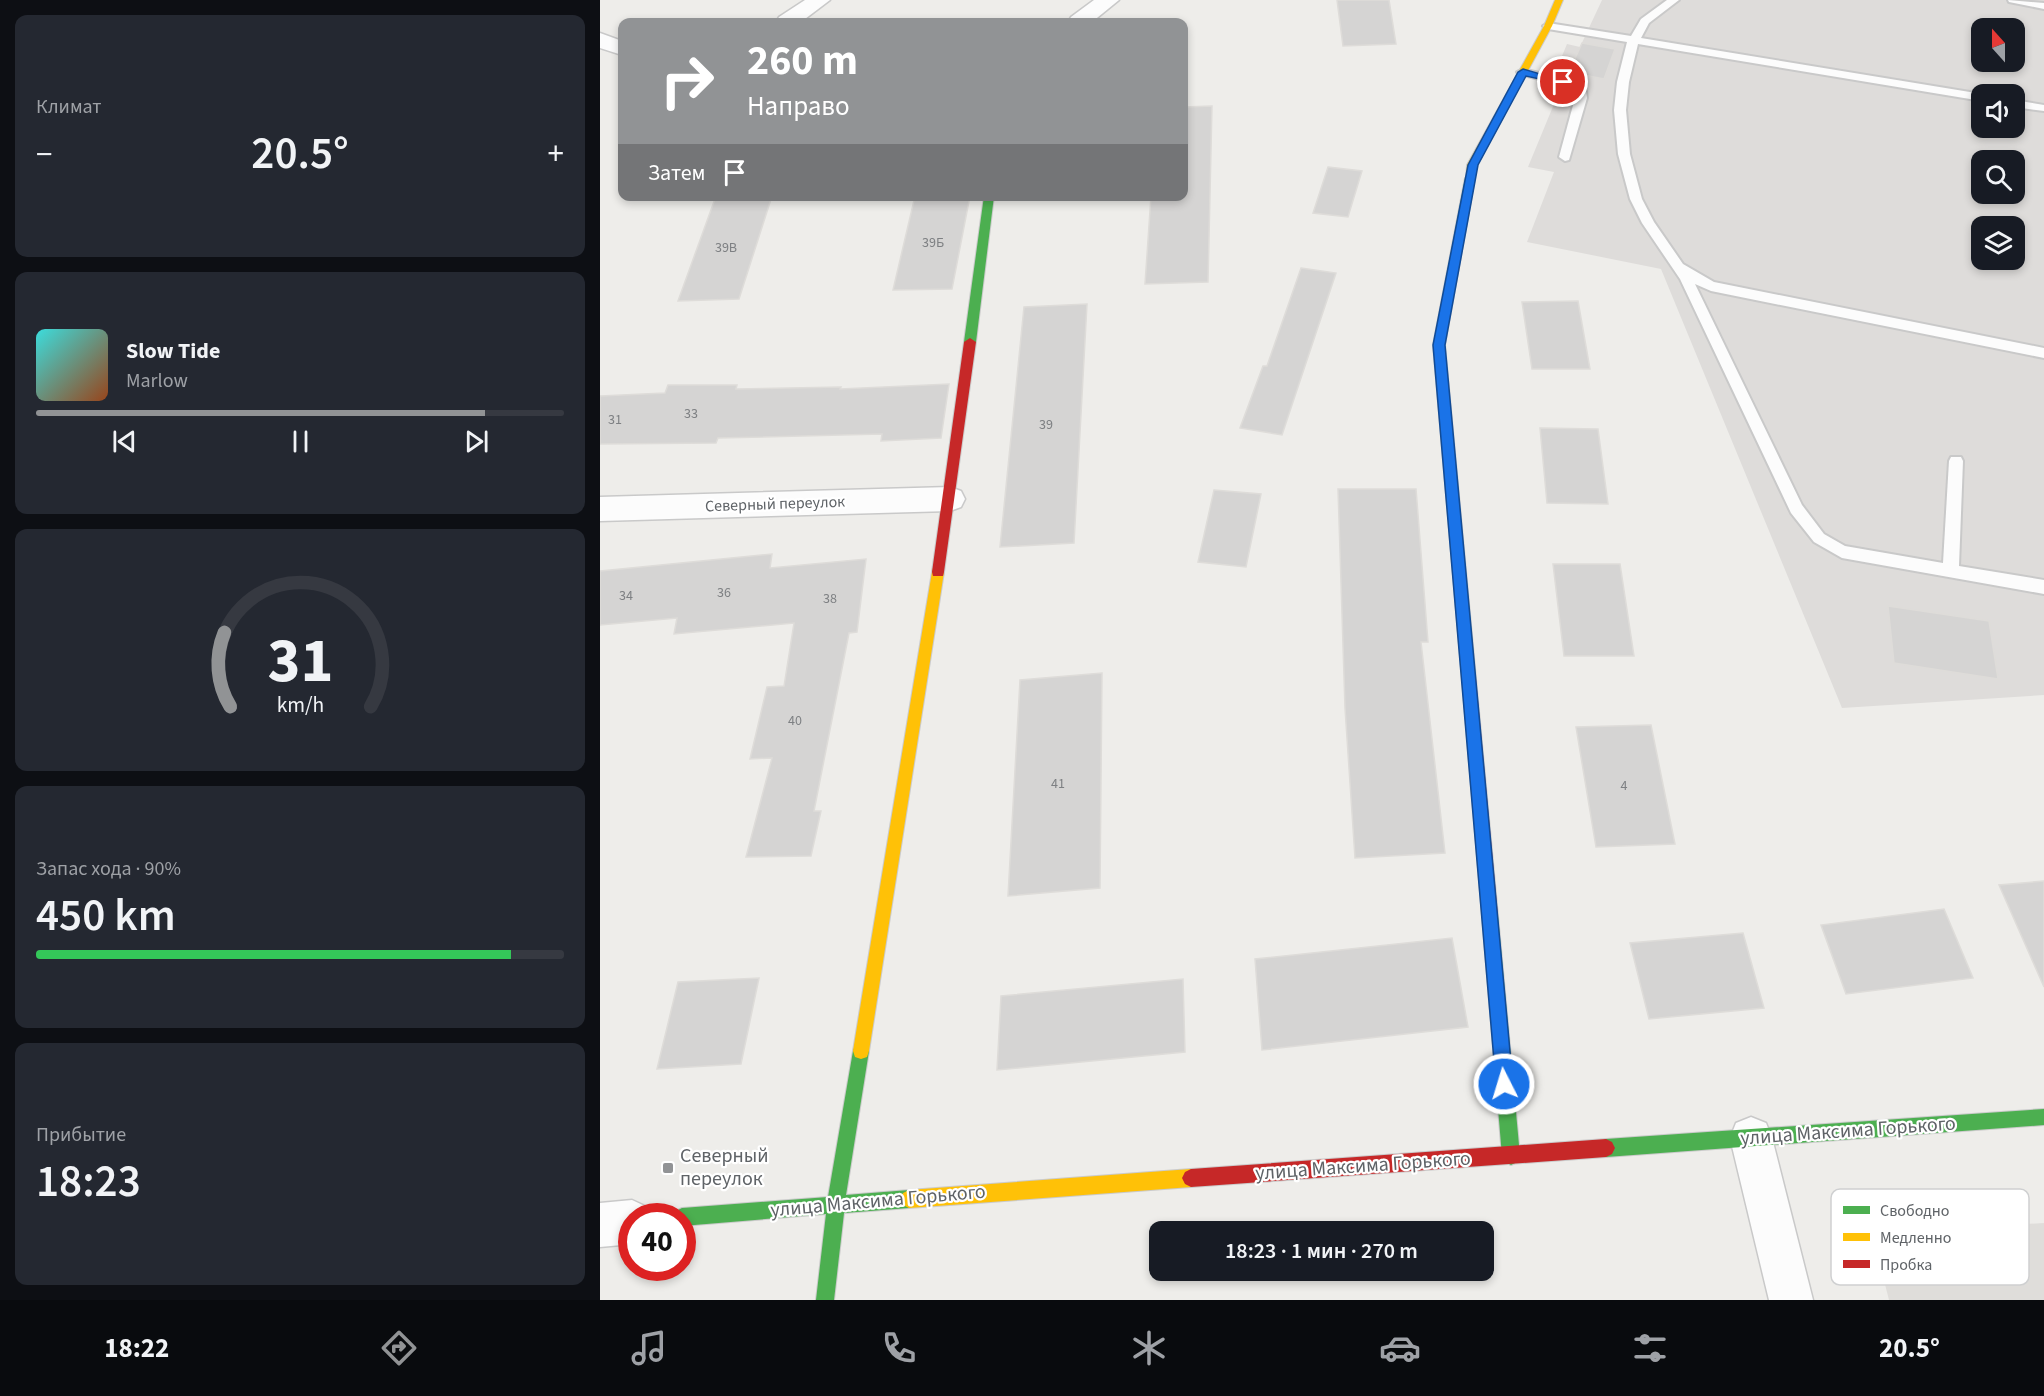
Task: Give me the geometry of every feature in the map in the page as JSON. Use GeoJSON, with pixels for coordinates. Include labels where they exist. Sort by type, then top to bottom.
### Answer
{"type":"FeatureCollection","features":[{"type":"Feature","properties":{"kind":"street"},"geometry":{"type":"LineString","coordinates":[[793,18],[819,0]]}},
{"type":"Feature","properties":{"kind":"street"},"geometry":{"type":"LineString","coordinates":[[1083,18],[1108,0]]}},
{"type":"Feature","properties":{"kind":"street"},"geometry":{"type":"LineString","coordinates":[[1511,1156],[1439,345],[1473,165],[1548,27],[1559,0]]}},
{"type":"Feature","properties":{"kind":"street"},"geometry":{"type":"LineString","coordinates":[[600,40],[618,47]]}},
{"type":"Feature","properties":{"kind":"street"},"geometry":{"type":"LineString","coordinates":[[825,1300],[836,1204],[950,499],[988,201]]}},
{"type":"Feature","properties":{"kind":"street","name":"Северный переулок"},"geometry":{"type":"LineString","coordinates":[[600,509],[950,499]]}},
{"type":"Feature","properties":{"kind":"street","name":"улица Максима Горького"},"geometry":{"type":"LineString","coordinates":[[696,1216],[2044,1117]]}},
{"type":"Feature","properties":{"kind":"street"},"geometry":{"type":"LineString","coordinates":[[1751,1138],[1791,1300]]}},
{"type":"Feature","properties":{"kind":"street"},"geometry":{"type":"LineString","coordinates":[[600,1224],[618,1223]]}},
{"type":"Feature","properties":{"kind":"lane"},"geometry":{"type":"LineString","coordinates":[[1674,0],[1645,21],[1634,42],[1623,82],[1620,110],[1624,154],[1636,199],[1648,223],[1686,278],[1796,509],[1819,538],[1842,552],[2044,587]]}},
{"type":"Feature","properties":{"kind":"lane"},"geometry":{"type":"LineString","coordinates":[[2013,0],[2044,6]]}},
{"type":"Feature","properties":{"kind":"lane"},"geometry":{"type":"LineString","coordinates":[[1548,27],[1971,96]]}},
{"type":"Feature","properties":{"kind":"lane"},"geometry":{"type":"LineString","coordinates":[[1523,72],[1563,82],[1580,91],[1581,98],[1565,157]]}},
{"type":"Feature","properties":{"kind":"lane"},"geometry":{"type":"LineString","coordinates":[[2025,105],[2044,108]]}},
{"type":"Feature","properties":{"kind":"lane"},"geometry":{"type":"LineString","coordinates":[[1675,262],[1696,279],[1711,286],[2044,353]]}},
{"type":"Feature","properties":{"kind":"lane"},"geometry":{"type":"LineString","coordinates":[[1951,572],[1956,461]]}},
{"type":"Feature","properties":{"kind":"shaded area"},"geometry":{"type":"Polygon","coordinates":[[[1602,0],[2044,0],[2044,695],[1842,708],[1661,269],[1527,242],[1554,172],[1528,167],[1573,58],[1562,56],[1567,44],[1580,47],[1602,0]]]}},
{"type":"Feature","properties":{"kind":"shaded area"},"geometry":{"type":"Polygon","coordinates":[[[2044,1223],[2044,1300],[1889,1300],[1885,1285],[2029,1285],[2029,1224],[2044,1223]]]}},
{"type":"Feature","properties":{"kind":"building"},"geometry":{"type":"Polygon","coordinates":[[[1337,0],[1389,0],[1396,44],[1343,46],[1337,0]]]}},
{"type":"Feature","properties":{"kind":"building"},"geometry":{"type":"Polygon","coordinates":[[[1582,43],[1615,49],[1604,79],[1569,72],[1582,43]]]}},
{"type":"Feature","properties":{"kind":"building"},"geometry":{"type":"Polygon","coordinates":[[[1212,106],[1208,282],[1145,284],[1151,201],[1188,201],[1188,107],[1212,106]]]}},
{"type":"Feature","properties":{"kind":"building"},"geometry":{"type":"Polygon","coordinates":[[[1328,167],[1362,171],[1348,217],[1313,213],[1328,167]]]}},
{"type":"Feature","properties":{"kind":"building"},"geometry":{"type":"Polygon","coordinates":[[[714,201],[770,201],[739,299],[678,301],[714,201]]]}},
{"type":"Feature","properties":{"kind":"building"},"geometry":{"type":"Polygon","coordinates":[[[914,201],[969,201],[952,289],[893,290],[914,201]]]}},
{"type":"Feature","properties":{"kind":"building"},"geometry":{"type":"Polygon","coordinates":[[[1301,268],[1336,273],[1282,435],[1240,428],[1263,366],[1267,366],[1301,268]]]}},
{"type":"Feature","properties":{"kind":"building"},"geometry":{"type":"Polygon","coordinates":[[[1578,301],[1590,369],[1532,369],[1522,302],[1578,301]]]}},
{"type":"Feature","properties":{"kind":"building"},"geometry":{"type":"Polygon","coordinates":[[[1087,304],[1074,543],[1000,547],[1024,307],[1087,304]]]}},
{"type":"Feature","properties":{"kind":"building"},"geometry":{"type":"Polygon","coordinates":[[[949,384],[941,438],[881,441],[882,434],[718,438],[716,443],[600,444],[600,396],[665,393],[668,385],[737,385],[736,389],[841,387],[840,389],[949,384]]]}},
{"type":"Feature","properties":{"kind":"building"},"geometry":{"type":"Polygon","coordinates":[[[1540,428],[1598,429],[1608,504],[1547,503],[1540,428]]]}},
{"type":"Feature","properties":{"kind":"building"},"geometry":{"type":"Polygon","coordinates":[[[1338,489],[1416,489],[1428,642],[1421,642],[1445,853],[1355,858],[1345,708],[1338,489]]]}},
{"type":"Feature","properties":{"kind":"building"},"geometry":{"type":"Polygon","coordinates":[[[1214,490],[1261,494],[1246,567],[1198,562],[1214,490]]]}},
{"type":"Feature","properties":{"kind":"building"},"geometry":{"type":"Polygon","coordinates":[[[772,554],[770,568],[866,559],[857,632],[849,633],[814,811],[821,811],[811,856],[746,857],[772,758],[750,759],[767,687],[784,686],[794,623],[674,634],[677,618],[600,625],[600,571],[772,554]]]}},
{"type":"Feature","properties":{"kind":"building"},"geometry":{"type":"Polygon","coordinates":[[[1553,564],[1620,564],[1634,656],[1564,656],[1553,564]]]}},
{"type":"Feature","properties":{"kind":"building"},"geometry":{"type":"Polygon","coordinates":[[[1888,606],[1989,621],[1998,679],[1894,663],[1888,606]]]}},
{"type":"Feature","properties":{"kind":"building"},"geometry":{"type":"Polygon","coordinates":[[[1102,673],[1100,888],[1008,896],[1020,680],[1102,673]]]}},
{"type":"Feature","properties":{"kind":"building"},"geometry":{"type":"Polygon","coordinates":[[[1651,725],[1675,844],[1596,847],[1576,727],[1651,725]]]}},
{"type":"Feature","properties":{"kind":"building"},"geometry":{"type":"Polygon","coordinates":[[[2044,881],[2044,987],[1999,885],[2044,881]]]}},
{"type":"Feature","properties":{"kind":"building"},"geometry":{"type":"Polygon","coordinates":[[[1944,909],[1973,978],[1846,994],[1821,925],[1944,909]]]}},
{"type":"Feature","properties":{"kind":"building"},"geometry":{"type":"Polygon","coordinates":[[[1743,933],[1764,1008],[1649,1019],[1630,943],[1743,933]]]}},
{"type":"Feature","properties":{"kind":"building"},"geometry":{"type":"Polygon","coordinates":[[[1452,938],[1468,1027],[1262,1050],[1255,959],[1452,938]]]}},
{"type":"Feature","properties":{"kind":"building"},"geometry":{"type":"Polygon","coordinates":[[[759,978],[741,1064],[657,1069],[678,982],[759,978]]]}},
{"type":"Feature","properties":{"kind":"building"},"geometry":{"type":"Polygon","coordinates":[[[1183,979],[1185,1052],[997,1070],[1001,996],[1183,979]]]}},
{"type":"Feature","properties":{"kind":"traffic: fast"},"geometry":{"type":"LineString","coordinates":[[1469,679],[1439,345],[1470,178]]}},
{"type":"Feature","properties":{"kind":"traffic: fast"},"geometry":{"type":"LineString","coordinates":[[970,342],[988,201]]}},
{"type":"Feature","properties":{"kind":"traffic: fast"},"geometry":{"type":"LineString","coordinates":[[1490,916],[1511,1156]]}},
{"type":"Feature","properties":{"kind":"traffic: fast"},"geometry":{"type":"LineString","coordinates":[[825,1300],[836,1204],[861,1051]]}},
{"type":"Feature","properties":{"kind":"traffic: fast"},"geometry":{"type":"LineString","coordinates":[[1606,1148],[2044,1117]]}},
{"type":"Feature","properties":{"kind":"traffic: fast"},"geometry":{"type":"LineString","coordinates":[[696,1216],[909,1199]]}},
{"type":"Feature","properties":{"kind":"traffic: slow"},"geometry":{"type":"LineString","coordinates":[[1470,178],[1472,165],[1548,26],[1559,0]]}},
{"type":"Feature","properties":{"kind":"traffic: slow"},"geometry":{"type":"LineString","coordinates":[[861,1051],[938,572]]}},
{"type":"Feature","properties":{"kind":"traffic: slow"},"geometry":{"type":"LineString","coordinates":[[909,1199],[1191,1178]]}},
{"type":"Feature","properties":{"kind":"traffic: jam"},"geometry":{"type":"LineString","coordinates":[[938,572],[970,342]]}},
{"type":"Feature","properties":{"kind":"traffic: jam"},"geometry":{"type":"LineString","coordinates":[[1469,679],[1490,916]]}},
{"type":"Feature","properties":{"kind":"traffic: jam"},"geometry":{"type":"LineString","coordinates":[[1191,1178],[1606,1148]]}},
{"type":"Feature","properties":{"kind":"place","name":"Северный переулок"},"geometry":{"type":"Point","coordinates":[668,1168]}},
{"type":"Feature","properties":{"kind":"route"},"geometry":{"type":"LineString","coordinates":[[1504,1084],[1439,345],[1473,165],[1523,72],[1563,82]]}}]}
